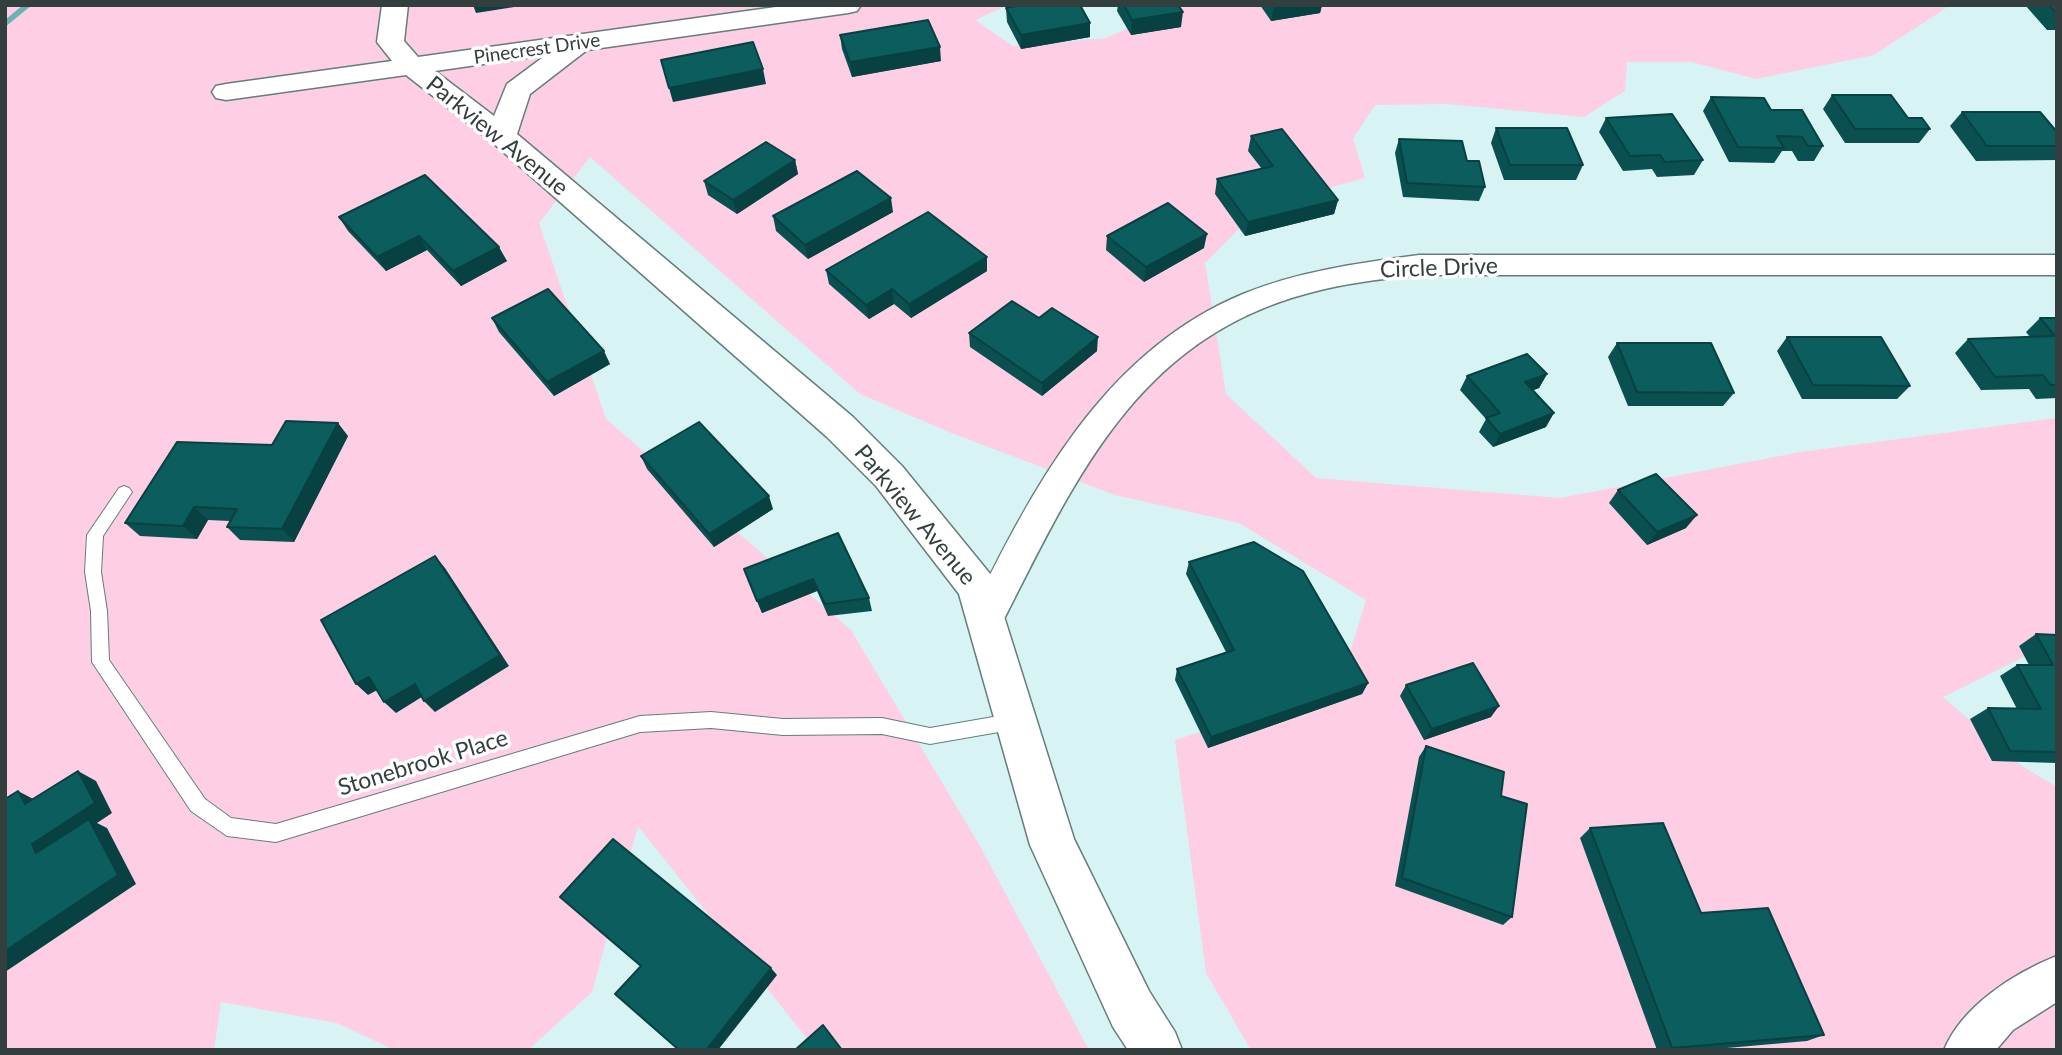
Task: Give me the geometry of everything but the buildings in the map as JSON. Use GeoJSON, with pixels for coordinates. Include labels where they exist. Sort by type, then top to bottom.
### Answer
{"type":"FeatureCollection","features":[{"type":"Feature","properties":{"kind":"street","name":"Parkview Avenue"},"geometry":{"type":"LineString","coordinates":[[395,5],[390,42],[411,66],[502,136],[840,427],[889,476],[977,587],[1007,681],[1016,721],[1053,845],[1131,1009],[1157,1050]]}},
{"type":"Feature","properties":{"kind":"street","name":"Pinecrest Drive"},"geometry":{"type":"LineString","coordinates":[[226,92],[848,5]]}},
{"type":"Feature","properties":{"kind":"street"},"geometry":{"type":"LineString","coordinates":[[502,136],[517,90],[580,43]]}},
{"type":"Feature","properties":{"kind":"street","name":"Circle Drive"},"geometry":{"type":"LineString","coordinates":[[986,620],[1057,483],[1108,408],[1144,369],[1204,324],[1284,288],[1373,269],[1419,265],[2057,265]]}},
{"type":"Feature","properties":{"kind":"street"},"geometry":{"type":"LineString","coordinates":[[1966,1050],[1998,1015],[2057,977]]}},
{"type":"Feature","properties":{"kind":"lane","name":"Stonebrook Place"},"geometry":{"type":"LineString","coordinates":[[124,492],[95,536],[93,572],[99,611],[101,662],[198,805],[227,827],[276,833],[640,724],[711,720],[783,727],[882,726],[930,736],[1016,721]]}},
{"type":"Feature","properties":{"kind":"shaded area"},"geometry":{"type":"Polygon","coordinates":[[[5,5],[1008,5],[975,20],[1013,46],[1106,38],[1182,5],[1944,5],[1946,8],[1874,55],[1756,79],[1692,62],[1627,62],[1625,91],[1584,117],[1447,104],[1375,105],[1353,139],[1365,178],[1306,194],[1240,228],[1205,263],[1226,394],[1316,478],[1560,498],[1801,452],[2057,418],[2057,640],[1943,697],[2022,766],[2057,787],[2057,1050],[1251,1050],[1206,973],[1175,740],[1339,688],[1366,600],[1239,523],[1115,495],[949,432],[860,394],[590,157],[539,223],[606,419],[851,630],[980,846],[1089,1050],[816,1050],[638,826],[592,992],[528,1050],[394,1050],[337,1023],[221,1002],[214,1050],[5,1050],[5,5]]]}},
{"type":"Feature","properties":{"kind":"waterway"},"geometry":{"type":"LineString","coordinates":[[5,25],[28,5]]}}]}
